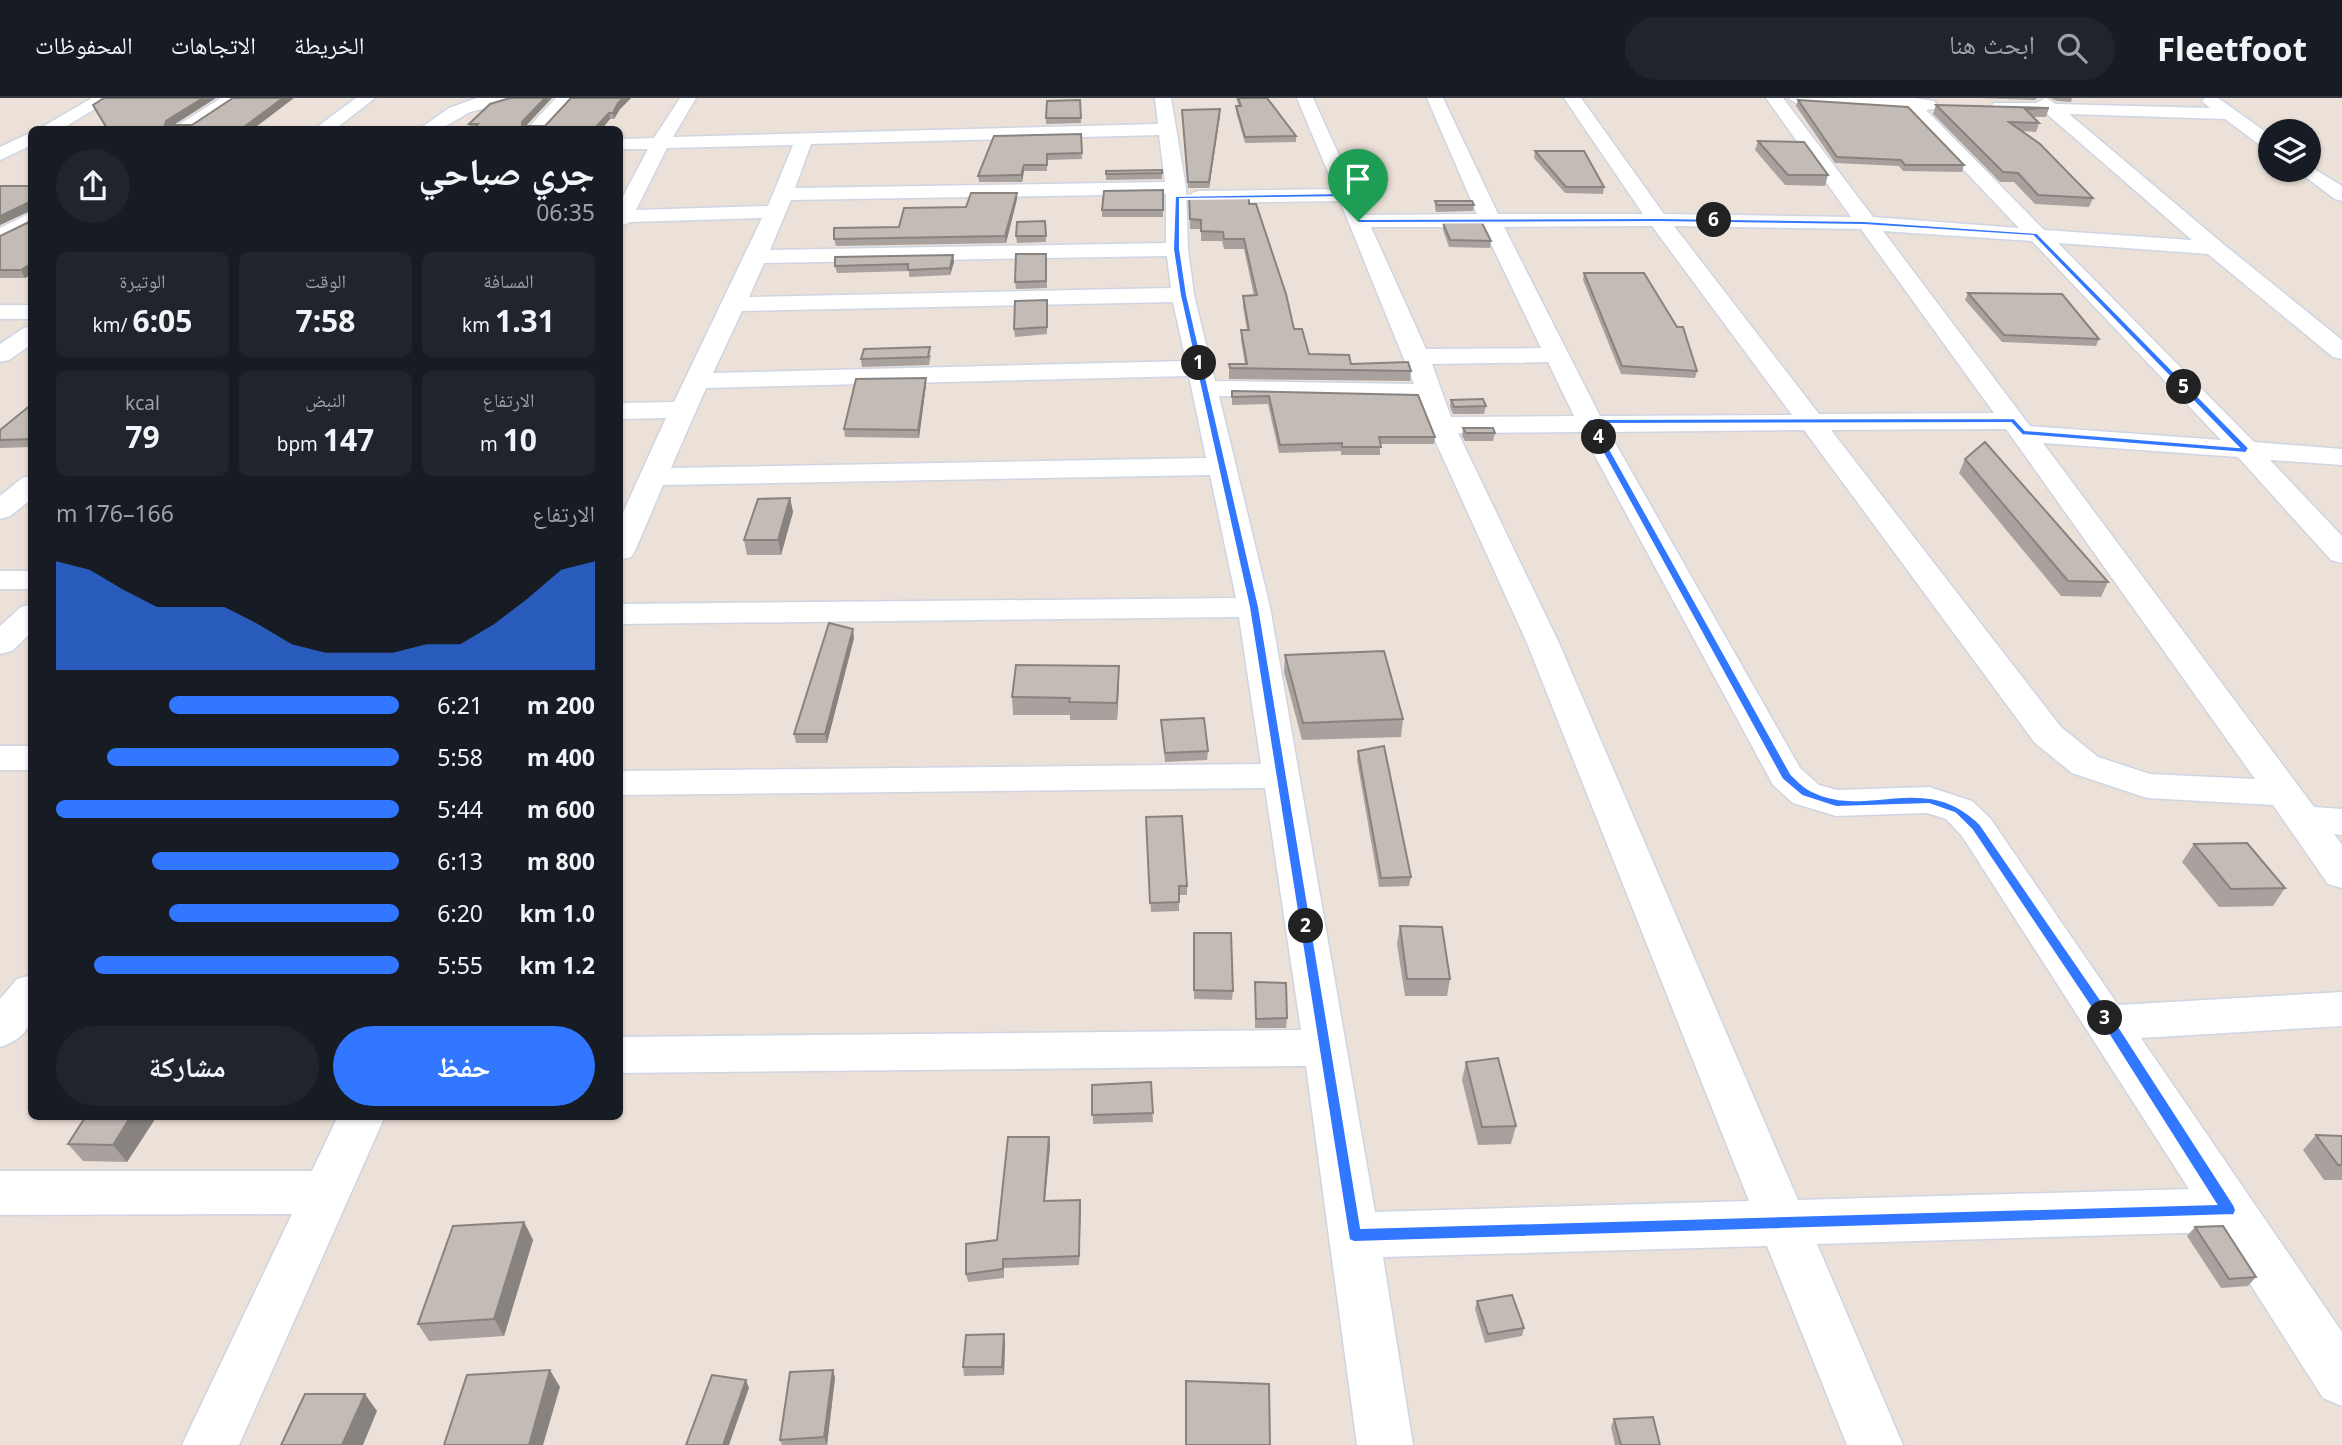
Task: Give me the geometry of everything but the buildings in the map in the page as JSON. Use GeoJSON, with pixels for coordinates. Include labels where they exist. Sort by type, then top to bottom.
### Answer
{"type":"FeatureCollection","features":[{"type":"Feature","properties":{"kind":"street"},"geometry":{"type":"LineString","coordinates":[[53,126],[105,98]]}},
{"type":"Feature","properties":{"kind":"street"},"geometry":{"type":"LineString","coordinates":[[186,126],[233,98]]}},
{"type":"Feature","properties":{"kind":"street"},"geometry":{"type":"LineString","coordinates":[[328,126],[367,98]]}},
{"type":"Feature","properties":{"kind":"street"},"geometry":{"type":"LineString","coordinates":[[433,126],[456,109],[481,101],[506,98]]}},
{"type":"Feature","properties":{"kind":"street"},"geometry":{"type":"LineString","coordinates":[[539,126],[566,98]]}},
{"type":"Feature","properties":{"kind":"street"},"geometry":{"type":"LineString","coordinates":[[623,214],[660,143],[688,98]]}},
{"type":"Feature","properties":{"kind":"street"},"geometry":{"type":"LineString","coordinates":[[1305,98],[1417,357],[1435,409],[1544,643],[1875,1445]]}},
{"type":"Feature","properties":{"kind":"street"},"geometry":{"type":"LineString","coordinates":[[1435,98],[1490,220],[1590,422],[1786,776],[1806,793],[1836,803],[1930,800],[1959,810],[1976,827],[2109,1023],[2342,1379]]}},
{"type":"Feature","properties":{"kind":"street"},"geometry":{"type":"LineString","coordinates":[[1572,98],[1658,220],[2048,735],[2084,765],[2147,786],[2293,806],[2342,822]]}},
{"type":"Feature","properties":{"kind":"street"},"geometry":{"type":"LineString","coordinates":[[1774,98],[1864,223],[2018,427],[2342,874]]}},
{"type":"Feature","properties":{"kind":"street"},"geometry":{"type":"LineString","coordinates":[[1796,98],[1908,101],[1950,106]]}},
{"type":"Feature","properties":{"kind":"street"},"geometry":{"type":"LineString","coordinates":[[2207,98],[2258,135]]}},
{"type":"Feature","properties":{"kind":"street"},"geometry":{"type":"LineString","coordinates":[[1908,101],[2246,450],[2342,554]]}},
{"type":"Feature","properties":{"kind":"street"},"geometry":{"type":"LineString","coordinates":[[1988,107],[2045,104],[2229,114]]}},
{"type":"Feature","properties":{"kind":"street"},"geometry":{"type":"LineString","coordinates":[[2045,104],[2214,248],[2342,352]]}},
{"type":"Feature","properties":{"kind":"street"},"geometry":{"type":"LineString","coordinates":[[623,144],[804,139],[1164,114],[1177,192],[1177,249],[1184,295],[1254,607],[1283,776],[1385,1445]]}},
{"type":"Feature","properties":{"kind":"street"},"geometry":{"type":"LineString","coordinates":[[2,151],[28,139]]}},
{"type":"Feature","properties":{"kind":"street"},"geometry":{"type":"LineString","coordinates":[[623,545],[683,410],[737,304],[781,203],[804,139]]}},
{"type":"Feature","properties":{"kind":"street"},"geometry":{"type":"LineString","coordinates":[[2,151],[28,150]]}},
{"type":"Feature","properties":{"kind":"street"},"geometry":{"type":"LineString","coordinates":[[2321,180],[2342,195]]}},
{"type":"Feature","properties":{"kind":"street"},"geometry":{"type":"LineString","coordinates":[[623,218],[781,203],[1177,192],[1490,220],[1864,223],[2214,248]]}},
{"type":"Feature","properties":{"kind":"street"},"geometry":{"type":"LineString","coordinates":[[0,237],[28,220]]}},
{"type":"Feature","properties":{"kind":"street"},"geometry":{"type":"LineString","coordinates":[[757,257],[1177,249]]}},
{"type":"Feature","properties":{"kind":"street"},"geometry":{"type":"LineString","coordinates":[[737,304],[1184,295]]}},
{"type":"Feature","properties":{"kind":"street"},"geometry":{"type":"LineString","coordinates":[[0,312],[28,312]]}},
{"type":"Feature","properties":{"kind":"street"},"geometry":{"type":"LineString","coordinates":[[0,355],[28,336]]}},
{"type":"Feature","properties":{"kind":"street"},"geometry":{"type":"LineString","coordinates":[[1417,357],[1557,355]]}},
{"type":"Feature","properties":{"kind":"street"},"geometry":{"type":"LineString","coordinates":[[699,381],[1203,378],[1435,409],[1590,422],[1810,421],[2018,427],[2342,457]]}},
{"type":"Feature","properties":{"kind":"street"},"geometry":{"type":"LineString","coordinates":[[623,411],[683,410]]}},
{"type":"Feature","properties":{"kind":"street"},"geometry":{"type":"LineString","coordinates":[[655,477],[1224,466]]}},
{"type":"Feature","properties":{"kind":"street"},"geometry":{"type":"LineString","coordinates":[[0,510],[28,487]]}},
{"type":"Feature","properties":{"kind":"street"},"geometry":{"type":"LineString","coordinates":[[0,580],[28,580]]}},
{"type":"Feature","properties":{"kind":"street"},"geometry":{"type":"LineString","coordinates":[[623,614],[1254,607]]}},
{"type":"Feature","properties":{"kind":"street"},"geometry":{"type":"LineString","coordinates":[[0,644],[28,618]]}},
{"type":"Feature","properties":{"kind":"street"},"geometry":{"type":"LineString","coordinates":[[0,758],[28,758]]}},
{"type":"Feature","properties":{"kind":"street"},"geometry":{"type":"LineString","coordinates":[[623,783],[1283,776]]}},
{"type":"Feature","properties":{"kind":"street"},"geometry":{"type":"LineString","coordinates":[[0,1029],[28,996]]}},
{"type":"Feature","properties":{"kind":"street"},"geometry":{"type":"LineString","coordinates":[[2109,1023],[2342,1009]]}},
{"type":"Feature","properties":{"kind":"street"},"geometry":{"type":"LineString","coordinates":[[623,1055],[1325,1048]]}},
{"type":"Feature","properties":{"kind":"street"},"geometry":{"type":"LineString","coordinates":[[209,1445],[360,1120]]}},
{"type":"Feature","properties":{"kind":"street"},"geometry":{"type":"LineString","coordinates":[[0,1193],[328,1192]]}},
{"type":"Feature","properties":{"kind":"street"},"geometry":{"type":"LineString","coordinates":[[1354,1235],[2229,1210]]}},
{"type":"Feature","properties":{"kind":"route"},"geometry":{"type":"LineString","coordinates":[[1347,195],[1358,221],[1658,220],[1864,223],[2035,235],[2246,450],[2022,433],[2014,421],[1590,422],[1786,776],[1806,793],[1836,803],[1930,800],[1959,810],[1976,827],[2109,1023],[2229,1210],[1354,1235],[1254,607],[1184,295],[1177,249],[1177,197],[1347,195]]}}]}
